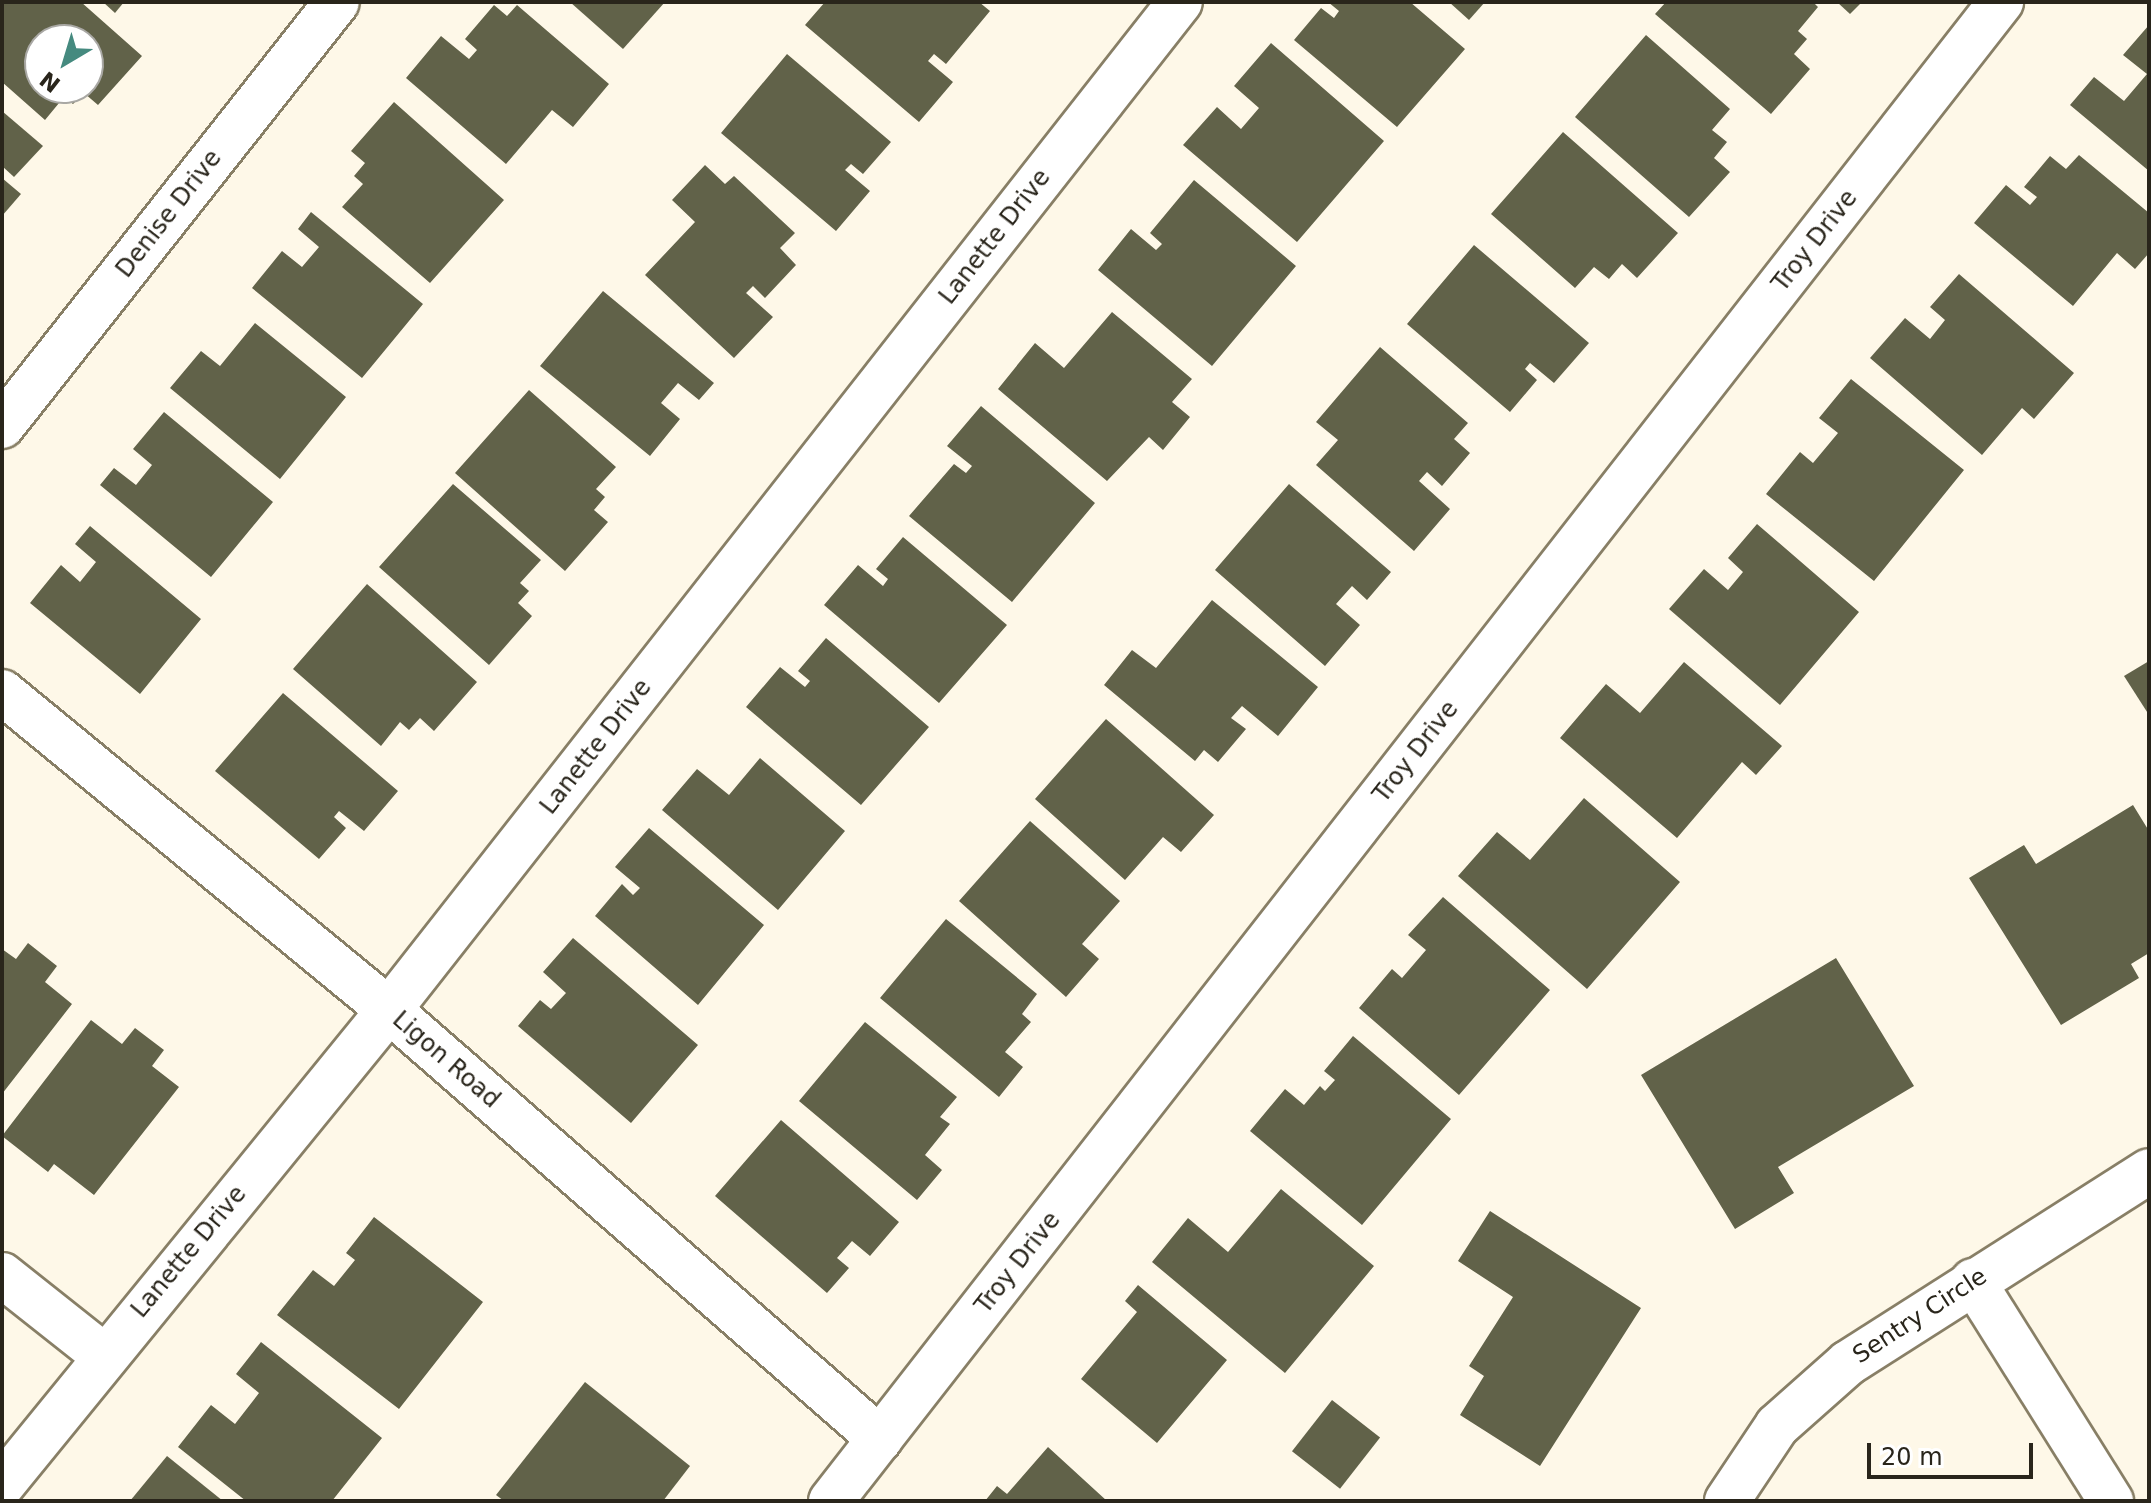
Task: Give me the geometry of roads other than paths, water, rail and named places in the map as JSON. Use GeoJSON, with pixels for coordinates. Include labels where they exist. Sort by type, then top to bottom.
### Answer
{"type":"FeatureCollection","features":[{"type":"Feature","properties":{"kind":"street","name":"Denise Drive"},"geometry":{"type":"LineString","coordinates":[[2,426],[337,2]]}},
{"type":"Feature","properties":{"kind":"street","name":"Lanette Drive"},"geometry":{"type":"LineString","coordinates":[[2,1485],[103,1355],[389,1010],[1180,2]]}},
{"type":"Feature","properties":{"kind":"street","name":"Troy Drive"},"geometry":{"type":"LineString","coordinates":[[831,1501],[2001,2]]}},
{"type":"Feature","properties":{"kind":"street","name":"Ligon Road"},"geometry":{"type":"LineString","coordinates":[[2,692],[389,1010],[880,1439]]}},
{"type":"Feature","properties":{"kind":"street","name":"Sentry Circle"},"geometry":{"type":"LineString","coordinates":[[1727,1501],[1777,1426],[1848,1363],[2149,1171]]}},
{"type":"Feature","properties":{"kind":"street"},"geometry":{"type":"LineString","coordinates":[[2,1275],[103,1355]]}},
{"type":"Feature","properties":{"kind":"street"},"geometry":{"type":"LineString","coordinates":[[1973,1281],[2111,1501]]}}]}
